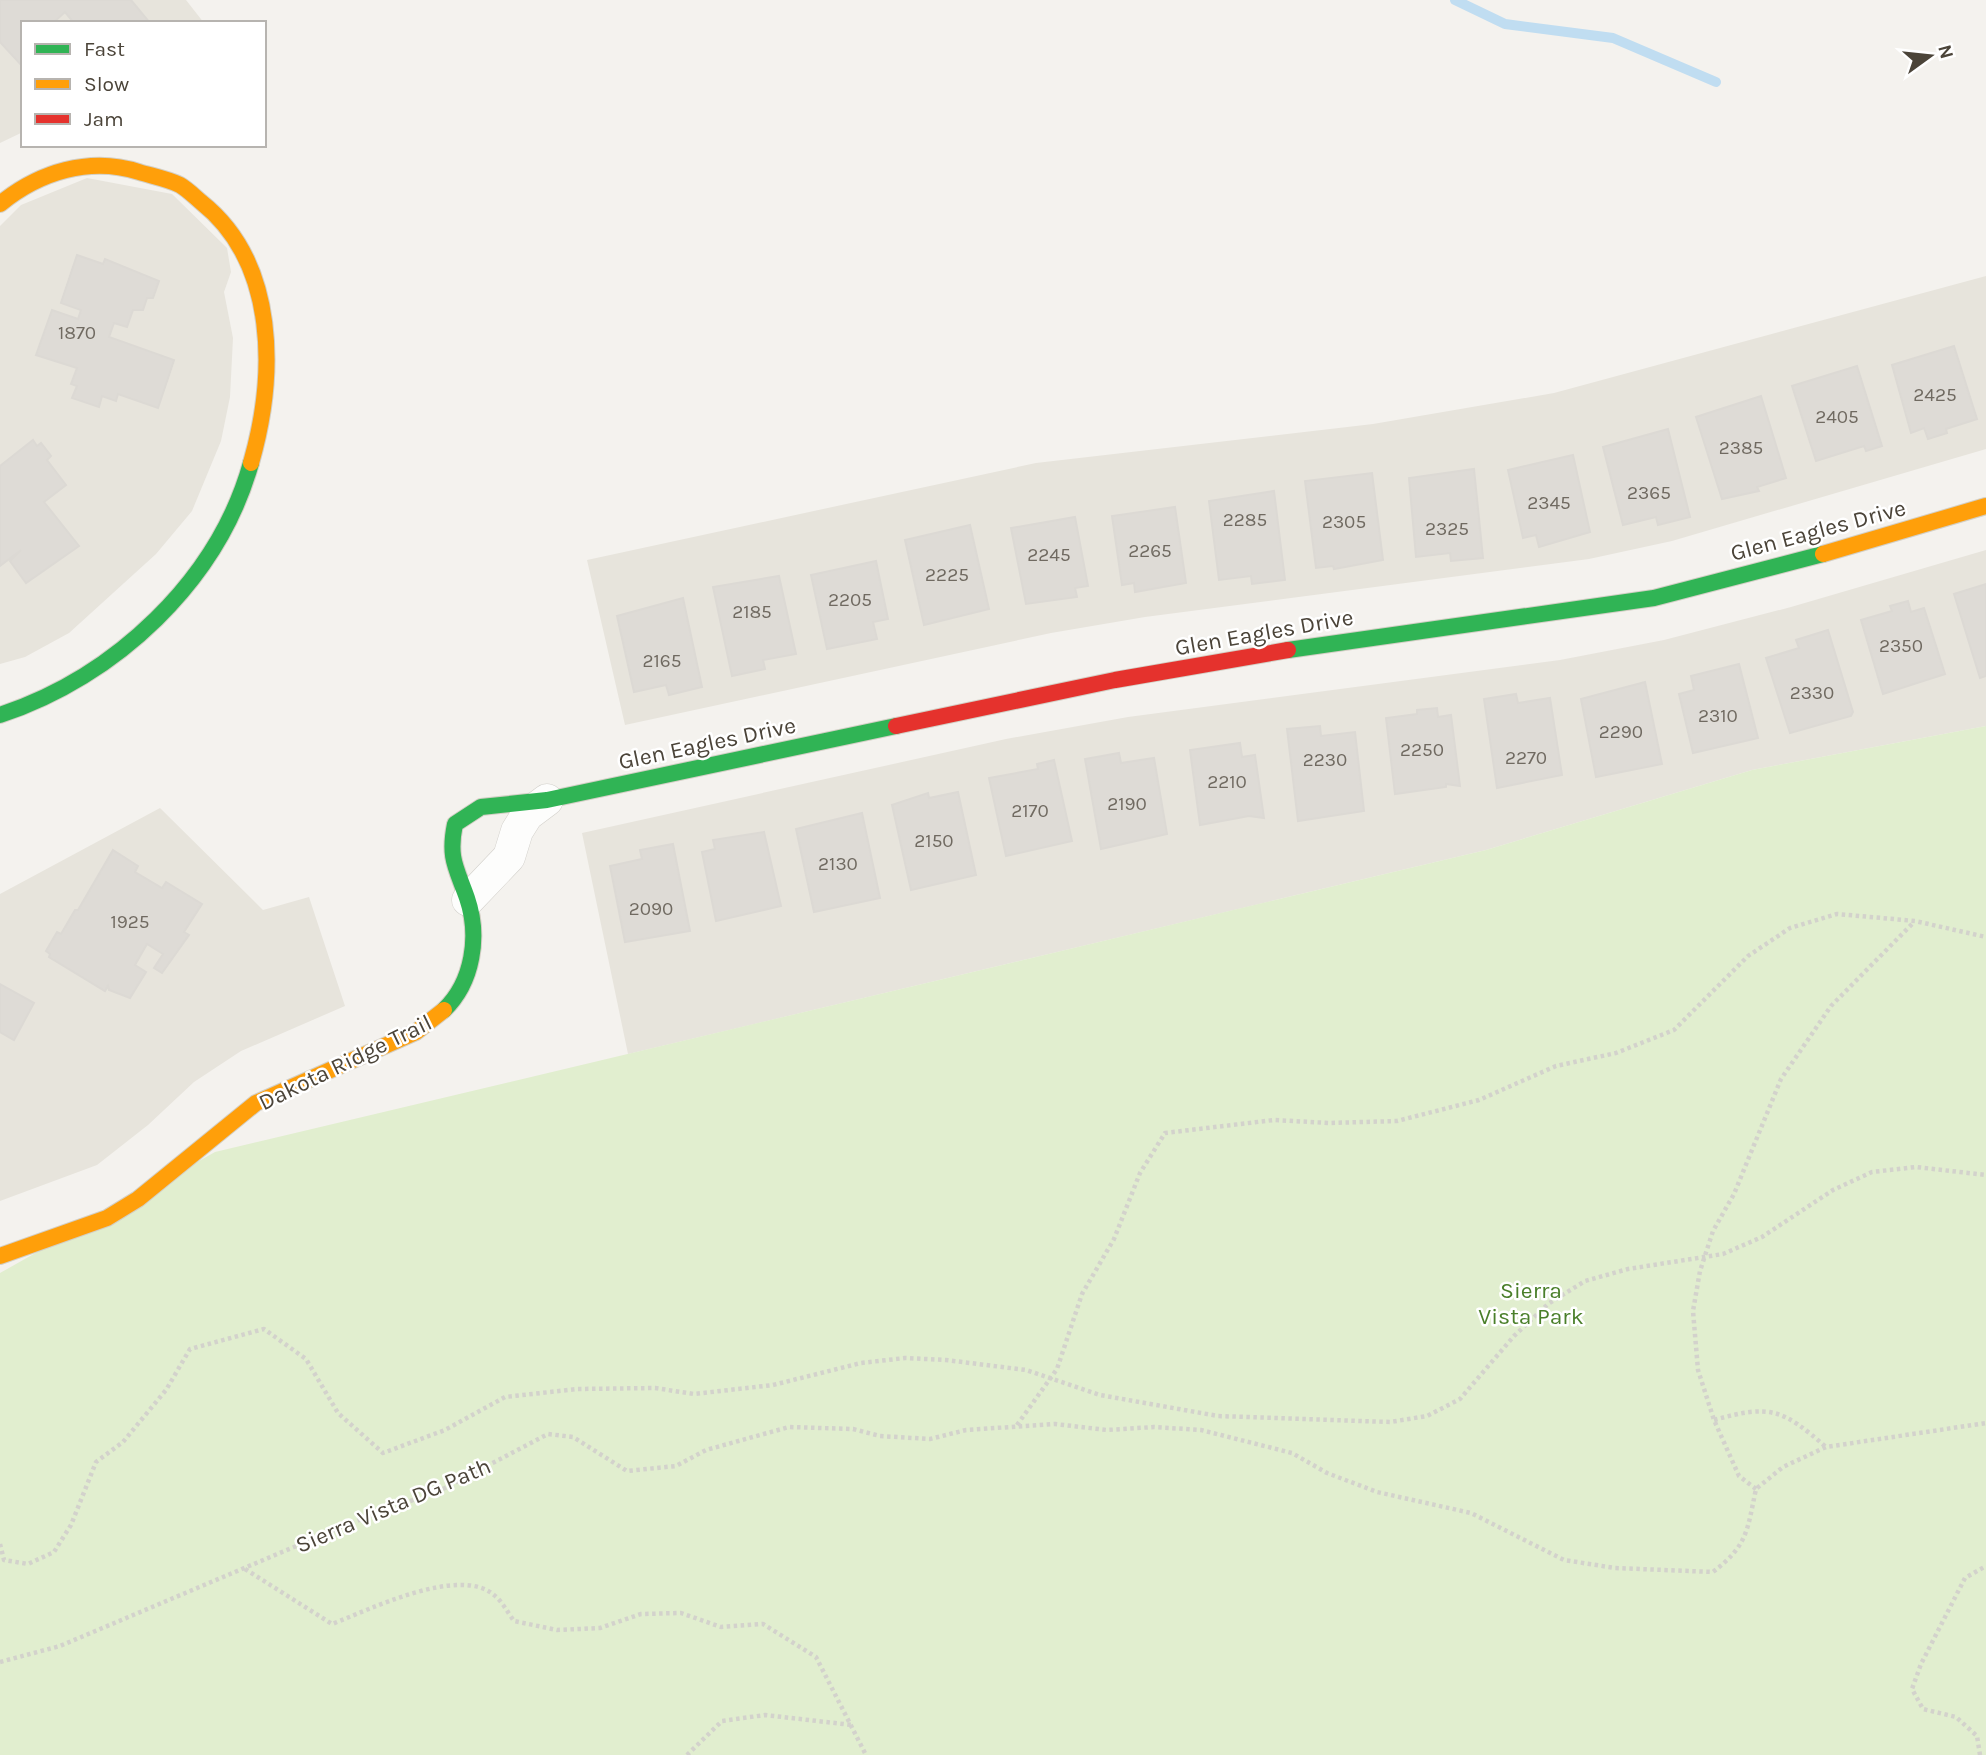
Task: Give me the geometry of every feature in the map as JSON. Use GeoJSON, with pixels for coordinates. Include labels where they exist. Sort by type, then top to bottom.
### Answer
{"type":"FeatureCollection","features":[{"type":"Feature","properties":{"kind":"street"},"geometry":{"type":"LineString","coordinates":[[0,204],[36,180],[71,168],[119,167],[143,170],[176,183],[213,209],[239,241],[256,277],[266,327],[268,383],[261,439],[244,494],[221,539],[184,588],[123,648],[88,676],[54,696],[0,715]]}},
{"type":"Feature","properties":{"kind":"street","name":"Glen Eagles Drive"},"geometry":{"type":"LineString","coordinates":[[547,800],[1115,680],[1357,638],[1654,598],[1874,540],[1986,506]]}},
{"type":"Feature","properties":{"kind":"street"},"geometry":{"type":"LineString","coordinates":[[468,900],[509,857],[517,831],[527,816],[547,800]]}},
{"type":"Feature","properties":{"kind":"street","name":"Dakota Ridge Trail"},"geometry":{"type":"LineString","coordinates":[[0,1256],[107,1218],[138,1199],[256,1103],[416,1032],[437,1019],[455,999],[468,975],[473,948],[468,900],[456,875],[450,850],[455,824],[481,807],[547,800]]}},
{"type":"Feature","properties":{"kind":"path"},"geometry":{"type":"LineString","coordinates":[[1017,1426],[1057,1369],[1082,1294],[1114,1239],[1140,1173],[1165,1133],[1274,1120],[1329,1123],[1397,1121],[1479,1100],[1556,1066],[1616,1053],[1674,1030],[1748,956],[1790,928],[1837,914],[1915,921],[1986,937]]}},
{"type":"Feature","properties":{"kind":"path"},"geometry":{"type":"LineString","coordinates":[[1915,921],[1831,1006],[1782,1079],[1734,1194],[1713,1231],[1704,1258],[1693,1311],[1698,1370],[1714,1420],[1738,1476],[1756,1489],[1783,1467],[1826,1447],[1986,1423]]}},
{"type":"Feature","properties":{"kind":"path"},"geometry":{"type":"LineString","coordinates":[[0,1544],[4,1560],[28,1564],[54,1552],[71,1525],[96,1462],[122,1442],[157,1401],[190,1349],[264,1329],[306,1359],[338,1413],[383,1453],[445,1430],[505,1397],[577,1389],[655,1388],[694,1394],[773,1385],[861,1363],[905,1358],[1026,1370],[1100,1395],[1218,1416],[1390,1422],[1427,1416],[1460,1399],[1514,1336],[1548,1304],[1585,1281],[1628,1269],[1723,1254],[1762,1237],[1833,1190],[1872,1172],[1916,1167],[1986,1175]]}},
{"type":"Feature","properties":{"kind":"path"},"geometry":{"type":"LineString","coordinates":[[1714,1420],[1746,1411],[1769,1411],[1794,1419],[1826,1447]]}},
{"type":"Feature","properties":{"kind":"path","name":"Sierra Vista DG Path"},"geometry":{"type":"LineString","coordinates":[[0,1662],[60,1646],[180,1593],[445,1488],[548,1434],[573,1437],[627,1471],[676,1466],[706,1450],[789,1427],[853,1429],[880,1436],[930,1439],[966,1430],[1055,1424],[1107,1430],[1154,1427],[1201,1430],[1292,1453],[1327,1473],[1377,1492],[1471,1513],[1564,1560],[1615,1568],[1713,1572],[1737,1553],[1748,1524],[1756,1489]]}},
{"type":"Feature","properties":{"kind":"path"},"geometry":{"type":"LineString","coordinates":[[1980,1755],[1977,1736],[1956,1717],[1923,1709],[1913,1689],[1921,1664],[1965,1578],[1986,1566]]}},
{"type":"Feature","properties":{"kind":"path"},"geometry":{"type":"LineString","coordinates":[[245,1568],[332,1624],[424,1588],[470,1586],[493,1594],[514,1621],[557,1630],[600,1628],[641,1614],[681,1613],[721,1627],[763,1624],[816,1657],[866,1755]]}},
{"type":"Feature","properties":{"kind":"path"},"geometry":{"type":"LineString","coordinates":[[687,1755],[722,1721],[765,1715],[852,1725]]}},
{"type":"Feature","properties":{"kind":"shaded area"},"geometry":{"type":"Polygon","coordinates":[[[0,0],[186,0],[202,21],[21,21],[21,133],[0,143],[0,0]]]}},
{"type":"Feature","properties":{"kind":"shaded area"},"geometry":{"type":"Polygon","coordinates":[[[87,178],[172,194],[227,248],[231,272],[224,292],[233,338],[230,397],[221,441],[192,511],[156,554],[69,633],[25,657],[0,664],[0,226],[21,205],[87,178]]]}},
{"type":"Feature","properties":{"kind":"shaded area"},"geometry":{"type":"Polygon","coordinates":[[[1986,276],[1986,449],[1672,541],[1589,559],[1145,617],[1051,633],[625,725],[587,560],[1036,463],[1373,424],[1554,393],[1986,276]]]}},
{"type":"Feature","properties":{"kind":"shaded area"},"geometry":{"type":"Polygon","coordinates":[[[1986,550],[1986,726],[1752,770],[1486,850],[628,1054],[582,833],[1006,739],[1128,717],[1560,660],[1664,640],[1791,607],[1986,550]]]}},
{"type":"Feature","properties":{"kind":"shaded area"},"geometry":{"type":"Polygon","coordinates":[[[160,808],[263,910],[309,897],[345,1006],[241,1051],[194,1082],[148,1125],[97,1165],[0,1201],[0,894],[160,808]]]}},
{"type":"Feature","properties":{"kind":"green space","name":"Sierra Vista Park"},"geometry":{"type":"Polygon","coordinates":[[[1986,726],[1986,1755],[0,1755],[0,1273],[215,1152],[1486,850],[1752,770],[1986,726]]]}},
{"type":"Feature","properties":{"kind":"building"},"geometry":{"type":"Polygon","coordinates":[[[0,0],[131,0],[148,21],[72,21],[65,12],[55,21],[21,21],[21,65],[0,42],[0,0]]]}},
{"type":"Feature","properties":{"kind":"building"},"geometry":{"type":"Polygon","coordinates":[[[77,255],[103,264],[105,259],[159,281],[153,298],[147,298],[143,310],[133,310],[127,327],[114,323],[109,337],[174,360],[158,408],[118,394],[116,401],[102,396],[99,407],[72,398],[77,386],[71,384],[77,368],[36,355],[52,310],[78,319],[81,310],[61,303],[77,255]]]}},
{"type":"Feature","properties":{"kind":"building"},"geometry":{"type":"Polygon","coordinates":[[[1954,346],[1977,419],[1946,429],[1947,433],[1928,439],[1924,428],[1911,433],[1892,365],[1954,346]]]}},
{"type":"Feature","properties":{"kind":"building"},"geometry":{"type":"Polygon","coordinates":[[[1857,366],[1882,446],[1866,451],[1864,446],[1816,461],[1792,386],[1857,366]]]}},
{"type":"Feature","properties":{"kind":"building"},"geometry":{"type":"Polygon","coordinates":[[[1761,396],[1786,478],[1757,487],[1759,491],[1722,499],[1696,417],[1761,396]]]}},
{"type":"Feature","properties":{"kind":"building"},"geometry":{"type":"Polygon","coordinates":[[[1668,429],[1690,517],[1658,525],[1656,517],[1623,525],[1603,447],[1668,429]]]}},
{"type":"Feature","properties":{"kind":"building"},"geometry":{"type":"Polygon","coordinates":[[[33,440],[37,446],[41,443],[51,456],[47,460],[66,485],[44,502],[79,546],[26,583],[10,561],[21,550],[0,566],[0,466],[33,440]]]}},
{"type":"Feature","properties":{"kind":"building"},"geometry":{"type":"Polygon","coordinates":[[[1573,455],[1590,532],[1539,547],[1536,535],[1523,538],[1508,470],[1573,455]]]}},
{"type":"Feature","properties":{"kind":"building"},"geometry":{"type":"Polygon","coordinates":[[[1474,469],[1483,558],[1451,561],[1450,553],[1416,557],[1409,478],[1474,469]]]}},
{"type":"Feature","properties":{"kind":"building"},"geometry":{"type":"Polygon","coordinates":[[[1372,473],[1383,560],[1334,569],[1333,566],[1316,568],[1305,481],[1372,473]]]}},
{"type":"Feature","properties":{"kind":"building"},"geometry":{"type":"Polygon","coordinates":[[[1274,491],[1285,580],[1252,584],[1251,576],[1219,580],[1209,501],[1274,491]]]}},
{"type":"Feature","properties":{"kind":"building"},"geometry":{"type":"Polygon","coordinates":[[[1175,507],[1186,583],[1135,592],[1134,583],[1122,585],[1112,516],[1175,507]]]}},
{"type":"Feature","properties":{"kind":"building"},"geometry":{"type":"Polygon","coordinates":[[[1075,517],[1088,586],[1075,588],[1077,597],[1026,604],[1011,528],[1075,517]]]}},
{"type":"Feature","properties":{"kind":"building"},"geometry":{"type":"Polygon","coordinates":[[[970,525],[989,609],[924,625],[905,540],[970,525]]]}},
{"type":"Feature","properties":{"kind":"building"},"geometry":{"type":"Polygon","coordinates":[[[876,561],[888,619],[873,622],[877,639],[827,649],[811,575],[876,561]]]}},
{"type":"Feature","properties":{"kind":"building"},"geometry":{"type":"Polygon","coordinates":[[[779,576],[796,654],[763,660],[765,669],[732,676],[713,587],[779,576]]]}},
{"type":"Feature","properties":{"kind":"building"},"geometry":{"type":"Polygon","coordinates":[[[1986,584],[1986,676],[1980,678],[1954,594],[1986,584]]]}},
{"type":"Feature","properties":{"kind":"building"},"geometry":{"type":"Polygon","coordinates":[[[683,598],[702,687],[669,695],[666,685],[634,692],[617,616],[683,598]]]}},
{"type":"Feature","properties":{"kind":"building"},"geometry":{"type":"Polygon","coordinates":[[[1908,601],[1911,612],[1924,608],[1945,674],[1883,694],[1861,620],[1892,611],[1890,606],[1908,601]]]}},
{"type":"Feature","properties":{"kind":"building"},"geometry":{"type":"Polygon","coordinates":[[[1828,630],[1853,712],[1851,716],[1790,733],[1766,658],[1799,648],[1796,640],[1828,630]]]}},
{"type":"Feature","properties":{"kind":"building"},"geometry":{"type":"Polygon","coordinates":[[[1739,664],[1758,738],[1693,753],[1679,694],[1694,690],[1691,676],[1739,664]]]}},
{"type":"Feature","properties":{"kind":"building"},"geometry":{"type":"Polygon","coordinates":[[[1645,682],[1662,764],[1596,777],[1581,699],[1645,682]]]}},
{"type":"Feature","properties":{"kind":"building"},"geometry":{"type":"Polygon","coordinates":[[[1516,694],[1518,703],[1550,698],[1562,775],[1497,788],[1484,699],[1516,694]]]}},
{"type":"Feature","properties":{"kind":"building"},"geometry":{"type":"Polygon","coordinates":[[[1437,708],[1438,717],[1451,715],[1460,786],[1446,784],[1446,787],[1395,794],[1386,718],[1437,708]]]}},
{"type":"Feature","properties":{"kind":"building"},"geometry":{"type":"Polygon","coordinates":[[[1320,726],[1321,736],[1355,732],[1364,811],[1298,821],[1287,729],[1320,726]]]}},
{"type":"Feature","properties":{"kind":"building"},"geometry":{"type":"Polygon","coordinates":[[[1240,743],[1242,757],[1255,755],[1264,818],[1249,816],[1200,825],[1190,750],[1240,743]]]}},
{"type":"Feature","properties":{"kind":"building"},"geometry":{"type":"Polygon","coordinates":[[[1119,753],[1121,763],[1154,758],[1167,834],[1101,849],[1085,759],[1119,753]]]}},
{"type":"Feature","properties":{"kind":"building"},"geometry":{"type":"Polygon","coordinates":[[[1054,760],[1072,841],[1006,856],[989,778],[1038,769],[1037,764],[1054,760]]]}},
{"type":"Feature","properties":{"kind":"building"},"geometry":{"type":"Polygon","coordinates":[[[958,792],[976,875],[911,890],[892,805],[928,793],[929,798],[958,792]]]}},
{"type":"Feature","properties":{"kind":"building"},"geometry":{"type":"Polygon","coordinates":[[[862,813],[880,898],[814,912],[796,829],[862,813]]]}},
{"type":"Feature","properties":{"kind":"building"},"geometry":{"type":"Polygon","coordinates":[[[764,832],[781,906],[716,921],[702,852],[715,849],[713,840],[764,832]]]}},
{"type":"Feature","properties":{"kind":"building"},"geometry":{"type":"Polygon","coordinates":[[[673,844],[690,931],[625,942],[610,866],[642,859],[640,850],[673,844]]]}},
{"type":"Feature","properties":{"kind":"building"},"geometry":{"type":"Polygon","coordinates":[[[113,850],[138,866],[135,872],[162,888],[166,882],[202,904],[184,932],[189,935],[162,973],[154,968],[163,954],[147,944],[135,965],[146,972],[130,998],[109,990],[108,986],[105,991],[49,957],[50,954],[46,951],[57,932],[61,934],[75,910],[78,910],[113,850]]]}},
{"type":"Feature","properties":{"kind":"building"},"geometry":{"type":"Polygon","coordinates":[[[0,984],[34,1003],[14,1040],[0,1032],[0,984]]]}},
{"type":"Feature","properties":{"kind":"waterway"},"geometry":{"type":"LineString","coordinates":[[1455,0],[1505,24],[1613,38],[1716,82]]}},
{"type":"Feature","properties":{"kind":"traffic: fast"},"geometry":{"type":"LineString","coordinates":[[0,715],[42,698],[83,676],[121,650],[156,619],[187,585],[214,547],[235,506],[251,463]]}},
{"type":"Feature","properties":{"kind":"traffic: fast"},"geometry":{"type":"LineString","coordinates":[[1288,650],[1654,598],[1823,554]]}},
{"type":"Feature","properties":{"kind":"traffic: fast"},"geometry":{"type":"LineString","coordinates":[[444,1010],[462,986],[473,943],[471,913],[453,854],[455,824],[481,807],[547,800],[896,726]]}},
{"type":"Feature","properties":{"kind":"traffic: slow"},"geometry":{"type":"LineString","coordinates":[[0,204],[31,183],[66,170],[121,167],[180,185],[226,227],[245,256],[257,288],[264,323],[265,394],[251,463]]}},
{"type":"Feature","properties":{"kind":"traffic: slow"},"geometry":{"type":"LineString","coordinates":[[1823,554],[1986,506]]}},
{"type":"Feature","properties":{"kind":"traffic: slow"},"geometry":{"type":"LineString","coordinates":[[0,1256],[107,1218],[138,1199],[256,1103],[416,1032],[444,1010]]}},
{"type":"Feature","properties":{"kind":"traffic: jam"},"geometry":{"type":"LineString","coordinates":[[896,726],[1115,680],[1288,650]]}}]}
